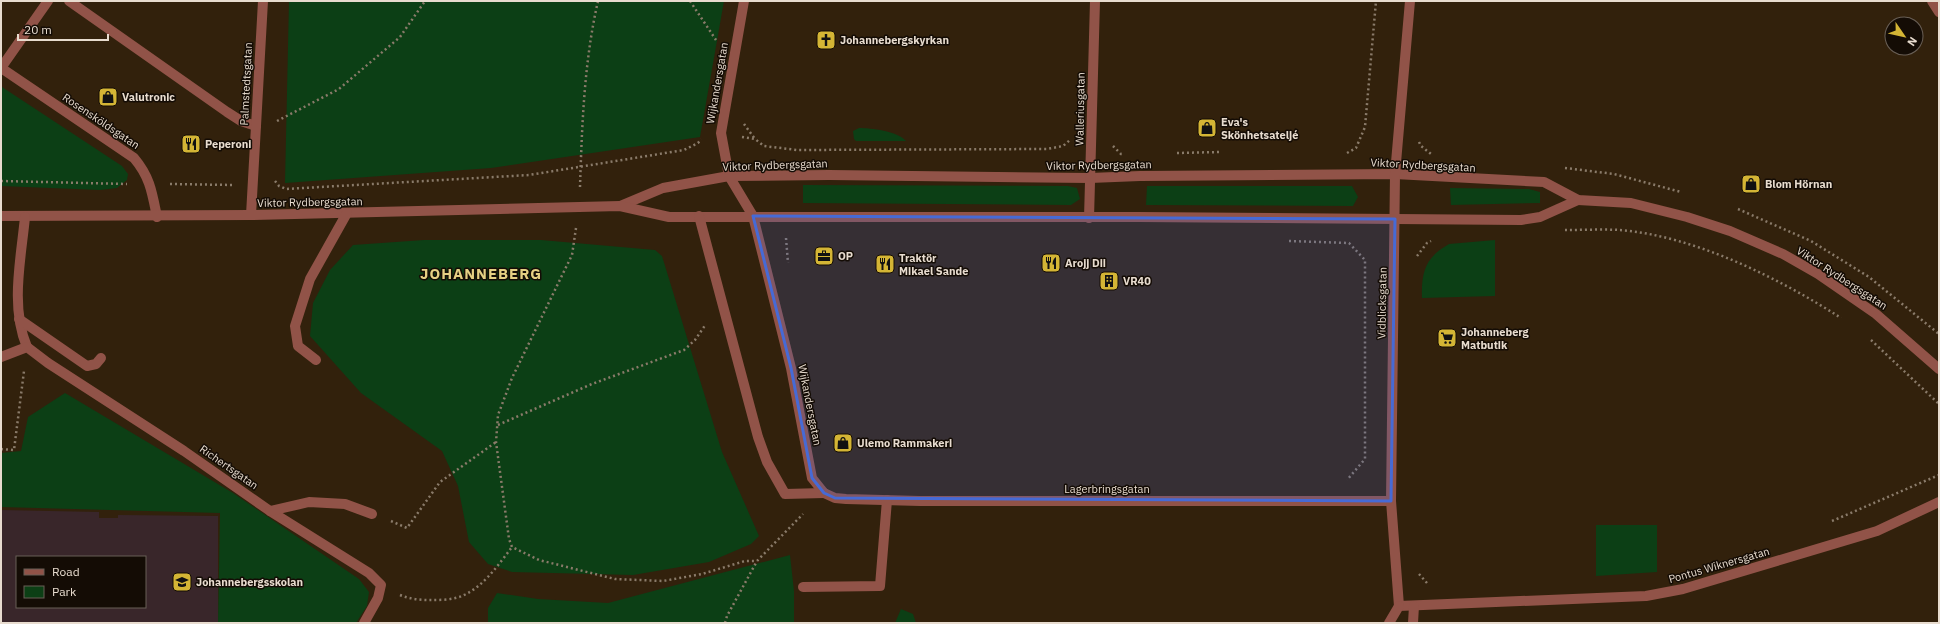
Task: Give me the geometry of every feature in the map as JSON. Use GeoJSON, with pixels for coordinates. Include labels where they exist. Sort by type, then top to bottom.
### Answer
{"type":"FeatureCollection","features":[{"type":"Feature","properties":{"kind":"street"},"geometry":{"type":"LineString","coordinates":[[1,68],[48,1]]}},
{"type":"Feature","properties":{"kind":"street"},"geometry":{"type":"LineString","coordinates":[[69,1],[227,112],[241,121],[256,126]]}},
{"type":"Feature","properties":{"kind":"street","name":"Palmstedtsgatan"},"geometry":{"type":"LineString","coordinates":[[251,215],[263,1]]}},
{"type":"Feature","properties":{"kind":"street","name":"Wijkandersgatan"},"geometry":{"type":"LineString","coordinates":[[744,1],[721,133],[729,176],[754,216],[791,368],[812,478],[824,493]]}},
{"type":"Feature","properties":{"kind":"street","name":"Walleriusgatan"},"geometry":{"type":"LineString","coordinates":[[1089,218],[1095,1]]}},
{"type":"Feature","properties":{"kind":"street","name":"Vidblicksgatan"},"geometry":{"type":"LineString","coordinates":[[1399,606],[1391,501],[1396,219],[1395,174],[1410,1]]}},
{"type":"Feature","properties":{"kind":"street"},"geometry":{"type":"LineString","coordinates":[[1932,1],[1939,12]]}},
{"type":"Feature","properties":{"kind":"street","name":"Rosensköldsgatan"},"geometry":{"type":"LineString","coordinates":[[1,68],[134,158],[144,171],[150,184],[157,217]]}},
{"type":"Feature","properties":{"kind":"street","name":"Viktor Rydbergsgatan"},"geometry":{"type":"LineString","coordinates":[[620,206],[663,188],[729,176],[1090,178],[1140,176],[1395,174],[1544,182],[1578,200],[1631,203],[1687,217],[1730,231],[1783,254],[1818,274],[1876,314],[1939,369]]}},
{"type":"Feature","properties":{"kind":"street","name":"Viktor Rydbergsgatan"},"geometry":{"type":"LineString","coordinates":[[1,216],[157,217],[620,206],[669,217],[754,216],[1521,220],[1540,217],[1578,200]]}},
{"type":"Feature","properties":{"kind":"street"},"geometry":{"type":"LineString","coordinates":[[316,360],[298,346],[295,326],[310,279],[347,213]]}},
{"type":"Feature","properties":{"kind":"street"},"geometry":{"type":"LineString","coordinates":[[699,216],[758,437],[767,462],[785,494],[824,493]]}},
{"type":"Feature","properties":{"kind":"street"},"geometry":{"type":"LineString","coordinates":[[1,357],[27,347],[19,319],[19,279],[25,217]]}},
{"type":"Feature","properties":{"kind":"street"},"geometry":{"type":"LineString","coordinates":[[19,319],[87,366],[96,364],[100,358]]}},
{"type":"Feature","properties":{"kind":"street","name":"Richertsgatan"},"geometry":{"type":"LineString","coordinates":[[27,347],[48,363],[184,451],[270,511],[358,565],[381,585],[378,598],[364,623]]}},
{"type":"Feature","properties":{"kind":"street","name":"Lagerbringsgatan"},"geometry":{"type":"LineString","coordinates":[[824,493],[834,498],[888,500],[1391,501]]}},
{"type":"Feature","properties":{"kind":"street"},"geometry":{"type":"LineString","coordinates":[[803,587],[880,586],[888,500]]}},
{"type":"Feature","properties":{"kind":"street"},"geometry":{"type":"LineString","coordinates":[[270,511],[309,502],[345,504],[372,514]]}},
{"type":"Feature","properties":{"kind":"street","name":"Pontus Wiknersgatan"},"geometry":{"type":"LineString","coordinates":[[1399,606],[1646,596],[1683,589],[1877,531],[1939,502]]}},
{"type":"Feature","properties":{"kind":"street"},"geometry":{"type":"LineString","coordinates":[[1389,623],[1399,606]]}},
{"type":"Feature","properties":{"kind":"street"},"geometry":{"type":"LineString","coordinates":[[1413,623],[1414,606]]}},
{"type":"Feature","properties":{"kind":"path"},"geometry":{"type":"LineString","coordinates":[[274,115],[273,123],[339,89],[400,37],[425,1]]}},
{"type":"Feature","properties":{"kind":"path"},"geometry":{"type":"LineString","coordinates":[[598,1],[594,20],[583,119],[580,206],[572,255],[512,378],[498,416],[496,442],[509,538],[512,547],[539,560],[622,580],[663,581],[702,574],[745,561],[758,561]]}},
{"type":"Feature","properties":{"kind":"path"},"geometry":{"type":"LineString","coordinates":[[690,1],[711,34],[733,58]]}},
{"type":"Feature","properties":{"kind":"path"},"geometry":{"type":"LineString","coordinates":[[1345,154],[1356,148],[1365,127],[1376,1]]}},
{"type":"Feature","properties":{"kind":"path"},"geometry":{"type":"LineString","coordinates":[[273,180],[280,186],[286,188],[529,175],[684,150],[698,143],[706,132],[721,133],[755,140],[764,146],[776,149],[1047,149],[1063,146],[1068,140],[1092,144],[1110,142],[1121,154],[1128,154]]}},
{"type":"Feature","properties":{"kind":"path"},"geometry":{"type":"LineString","coordinates":[[795,176],[796,150]]}},
{"type":"Feature","properties":{"kind":"path"},"geometry":{"type":"LineString","coordinates":[[1172,153],[1225,153]]}},
{"type":"Feature","properties":{"kind":"path"},"geometry":{"type":"LineString","coordinates":[[789,269],[785,240],[794,230],[795,217]]}},
{"type":"Feature","properties":{"kind":"path"},"geometry":{"type":"LineString","coordinates":[[1416,258],[1417,253],[1427,243],[1441,236],[1440,219]]}},
{"type":"Feature","properties":{"kind":"path"},"geometry":{"type":"LineString","coordinates":[[1562,230],[1620,230],[1683,242],[1752,269],[1816,302],[1847,321]]}},
{"type":"Feature","properties":{"kind":"path"},"geometry":{"type":"LineString","coordinates":[[1287,241],[1349,243],[1365,260],[1365,459],[1344,483]]}},
{"type":"Feature","properties":{"kind":"path"},"geometry":{"type":"LineString","coordinates":[[1870,339],[1939,404]]}},
{"type":"Feature","properties":{"kind":"path"},"geometry":{"type":"LineString","coordinates":[[498,425],[592,384],[684,350],[695,340]]}},
{"type":"Feature","properties":{"kind":"path"},"geometry":{"type":"LineString","coordinates":[[1,449],[14,450],[27,347]]}},
{"type":"Feature","properties":{"kind":"path"},"geometry":{"type":"LineString","coordinates":[[372,514],[407,528],[440,482],[496,442]]}},
{"type":"Feature","properties":{"kind":"path"},"geometry":{"type":"LineString","coordinates":[[1830,522],[1939,475]]}},
{"type":"Feature","properties":{"kind":"path"},"geometry":{"type":"LineString","coordinates":[[725,623],[727,616],[758,561],[824,493]]}},
{"type":"Feature","properties":{"kind":"path"},"geometry":{"type":"LineString","coordinates":[[426,600],[444,600],[464,595],[482,582],[512,547]]}},
{"type":"Feature","properties":{"kind":"path"},"geometry":{"type":"LineString","coordinates":[[1418,573],[1423,581],[1429,585]]}},
{"type":"Feature","properties":{"kind":"highlighted area"},"geometry":{"type":"Polygon","coordinates":[[[753,216],[1395,219],[1391,501],[835,498],[824,493],[812,478],[791,368],[753,216]]]}},
{"type":"Feature","properties":{"kind":"shaded area","name":"Johannebergsskolan"},"geometry":{"type":"Polygon","coordinates":[[[1,510],[99,512],[99,518],[118,518],[118,515],[218,516],[218,623],[1,623],[1,510]]]}},
{"type":"Feature","properties":{"kind":"green space"},"geometry":{"type":"Polygon","coordinates":[[[289,1],[724,1],[700,137],[491,168],[285,183],[289,1]]]}},
{"type":"Feature","properties":{"kind":"green space"},"geometry":{"type":"Polygon","coordinates":[[[2,87],[122,166],[128,174],[127,180],[117,188],[100,190],[1,186],[2,87]]]}},
{"type":"Feature","properties":{"kind":"green space"},"geometry":{"type":"Polygon","coordinates":[[[859,128],[877,129],[890,132],[906,141],[856,141],[854,139],[853,131],[859,128]]]}},
{"type":"Feature","properties":{"kind":"green space"},"geometry":{"type":"Polygon","coordinates":[[[803,185],[1068,186],[1077,188],[1080,199],[1071,205],[803,203],[803,185]]]}},
{"type":"Feature","properties":{"kind":"green space"},"geometry":{"type":"Polygon","coordinates":[[[1147,186],[1352,186],[1358,197],[1353,206],[1146,205],[1147,186]]]}},
{"type":"Feature","properties":{"kind":"green space"},"geometry":{"type":"Polygon","coordinates":[[[1450,188],[1529,189],[1540,192],[1540,203],[1451,205],[1450,188]]]}},
{"type":"Feature","properties":{"kind":"green space"},"geometry":{"type":"Polygon","coordinates":[[[424,240],[541,240],[655,250],[662,256],[722,452],[759,536],[751,544],[709,562],[633,575],[512,572],[488,564],[469,542],[458,486],[442,451],[361,393],[310,336],[313,303],[330,270],[353,245],[424,240]]]}},
{"type":"Feature","properties":{"kind":"green space"},"geometry":{"type":"Polygon","coordinates":[[[1495,240],[1495,296],[1422,298],[1424,272],[1426,266],[1441,249],[1449,244],[1495,240]]]}},
{"type":"Feature","properties":{"kind":"green space"},"geometry":{"type":"Polygon","coordinates":[[[65,393],[233,493],[359,579],[369,592],[367,606],[356,623],[218,623],[220,513],[1,507],[1,453],[21,451],[28,417],[65,393]]]}},
{"type":"Feature","properties":{"kind":"green space"},"geometry":{"type":"Polygon","coordinates":[[[1596,525],[1657,525],[1657,572],[1596,576],[1596,525]]]}},
{"type":"Feature","properties":{"kind":"green space"},"geometry":{"type":"Polygon","coordinates":[[[790,555],[794,591],[794,623],[488,623],[488,608],[497,593],[538,599],[608,603],[790,555]]]}},
{"type":"Feature","properties":{"kind":"green space"},"geometry":{"type":"Polygon","coordinates":[[[901,609],[913,614],[916,623],[895,623],[901,609]]]}},
{"type":"Feature","properties":{"kind":"place","name":"Johannebergskyrkan"},"geometry":{"type":"Point","coordinates":[826,40]}},
{"type":"Feature","properties":{"kind":"place","name":"Valutronic"},"geometry":{"type":"Point","coordinates":[108,97]}},
{"type":"Feature","properties":{"kind":"place","name":"Eva's Skönhetsateljé"},"geometry":{"type":"Point","coordinates":[1207,128]}},
{"type":"Feature","properties":{"kind":"place","name":"Peperoni"},"geometry":{"type":"Point","coordinates":[191,144]}},
{"type":"Feature","properties":{"kind":"place","name":"Blom Hörnan"},"geometry":{"type":"Point","coordinates":[1751,184]}},
{"type":"Feature","properties":{"kind":"place","name":"OP"},"geometry":{"type":"Point","coordinates":[824,256]}},
{"type":"Feature","properties":{"kind":"place","name":"Arojj Dii"},"geometry":{"type":"Point","coordinates":[1051,263]}},
{"type":"Feature","properties":{"kind":"place","name":"Traktör Mikael Sande"},"geometry":{"type":"Point","coordinates":[885,264]}},
{"type":"Feature","properties":{"kind":"place","name":"VR40"},"geometry":{"type":"Point","coordinates":[1109,281]}},
{"type":"Feature","properties":{"kind":"place","name":"Johanneberg Matbutik"},"geometry":{"type":"Point","coordinates":[1447,338]}},
{"type":"Feature","properties":{"kind":"place","name":"Ulemo Rammakeri"},"geometry":{"type":"Point","coordinates":[843,443]}},
{"type":"Feature","properties":{"kind":"place","name":"Johannebergsskolan"},"geometry":{"type":"Point","coordinates":[182,582]}},
{"type":"Feature","properties":{"kind":"district","name":"JOHANNEBERG"},"geometry":{"type":"Point","coordinates":[481,273]}}]}
